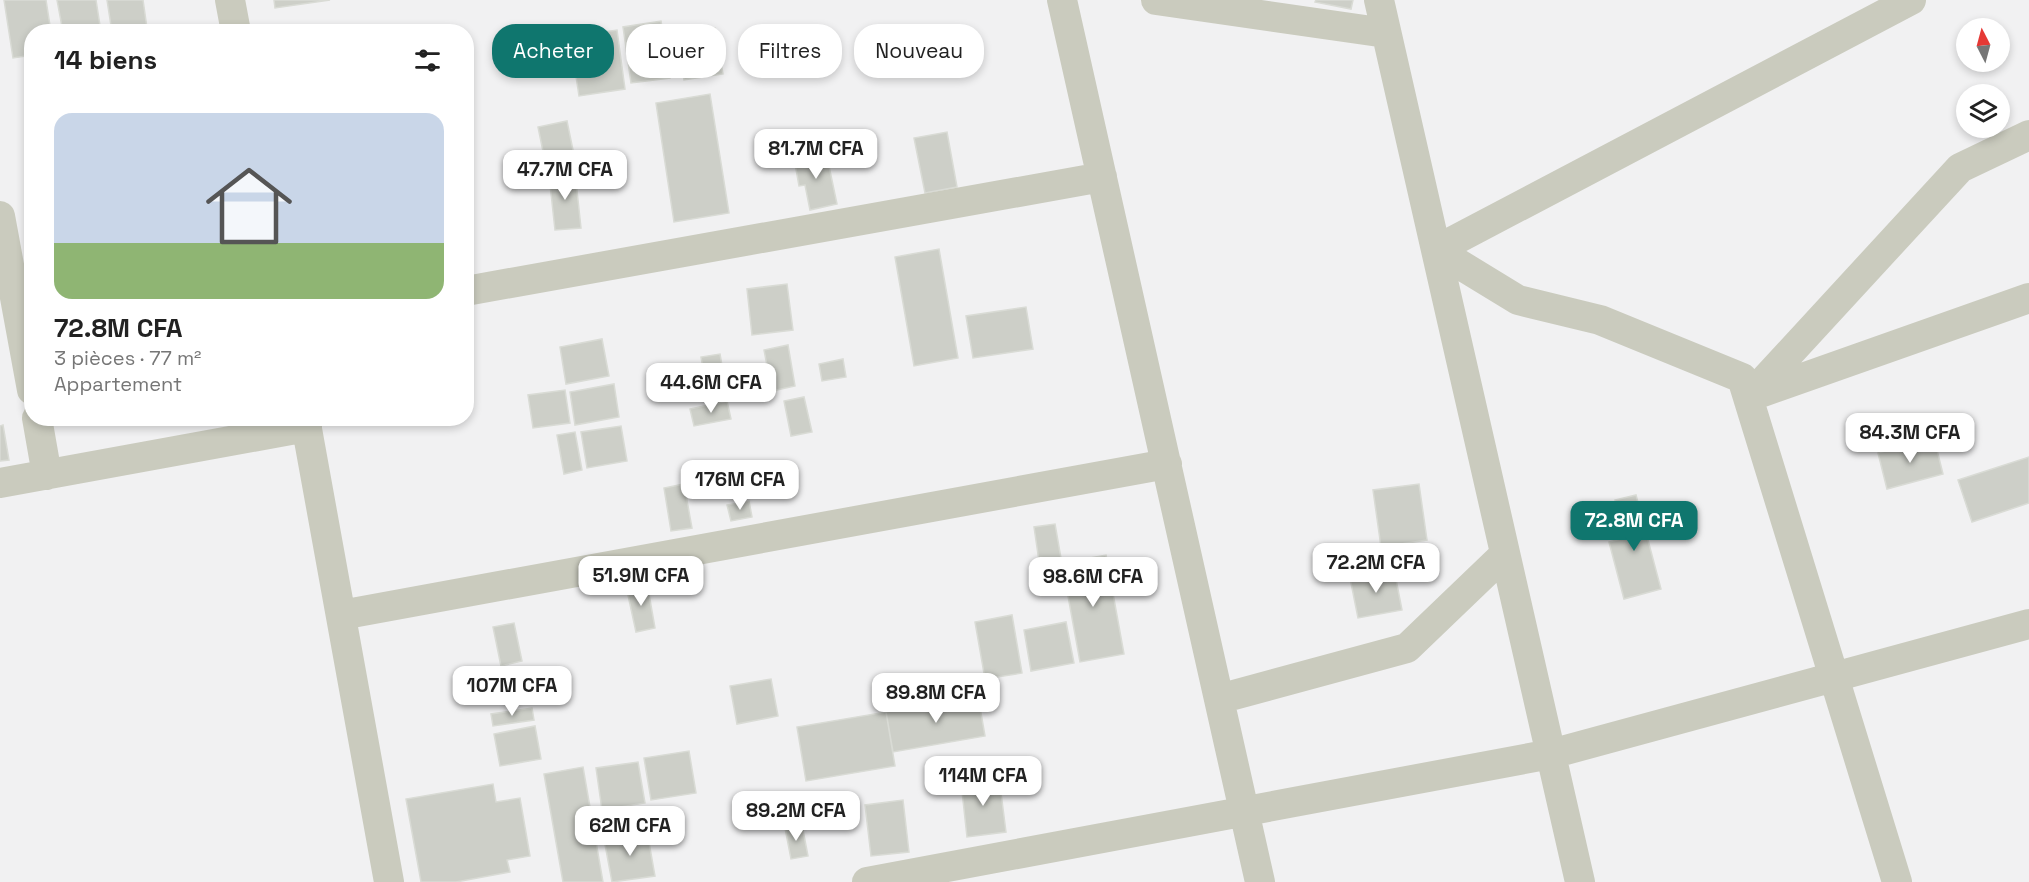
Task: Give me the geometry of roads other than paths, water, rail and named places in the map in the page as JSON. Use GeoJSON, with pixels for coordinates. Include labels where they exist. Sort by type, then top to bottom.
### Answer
{"type":"FeatureCollection","features":[{"type":"Feature","properties":{"kind":"street"},"geometry":{"type":"LineString","coordinates":[[230,0],[234,24]]}},
{"type":"Feature","properties":{"kind":"street"},"geometry":{"type":"LineString","coordinates":[[1062,0],[1260,882]]}},
{"type":"Feature","properties":{"kind":"street"},"geometry":{"type":"LineString","coordinates":[[1156,0],[1386,33]]}},
{"type":"Feature","properties":{"kind":"street"},"geometry":{"type":"LineString","coordinates":[[1379,0],[1580,882]]}},
{"type":"Feature","properties":{"kind":"street"},"geometry":{"type":"LineString","coordinates":[[1436,250],[1911,0]]}},
{"type":"Feature","properties":{"kind":"street"},"geometry":{"type":"LineString","coordinates":[[1749,397],[1960,168],[2029,135]]}},
{"type":"Feature","properties":{"kind":"street"},"geometry":{"type":"LineString","coordinates":[[474,290],[1102,177]]}},
{"type":"Feature","properties":{"kind":"street"},"geometry":{"type":"LineString","coordinates":[[0,216],[24,346]]}},
{"type":"Feature","properties":{"kind":"street"},"geometry":{"type":"LineString","coordinates":[[1436,250],[1518,300],[1600,320],[1742,378],[1897,882]]}},
{"type":"Feature","properties":{"kind":"street"},"geometry":{"type":"LineString","coordinates":[[1749,397],[2029,298]]}},
{"type":"Feature","properties":{"kind":"street"},"geometry":{"type":"LineString","coordinates":[[38,426],[47,475]]}},
{"type":"Feature","properties":{"kind":"street"},"geometry":{"type":"LineString","coordinates":[[0,483],[291,426]]}},
{"type":"Feature","properties":{"kind":"street"},"geometry":{"type":"LineString","coordinates":[[307,426],[389,882]]}},
{"type":"Feature","properties":{"kind":"street"},"geometry":{"type":"LineString","coordinates":[[341,615],[1167,464]]}},
{"type":"Feature","properties":{"kind":"street"},"geometry":{"type":"LineString","coordinates":[[1219,699],[1407,648],[1505,554]]}},
{"type":"Feature","properties":{"kind":"street"},"geometry":{"type":"LineString","coordinates":[[867,882],[1551,754],[2029,624]]}}]}
